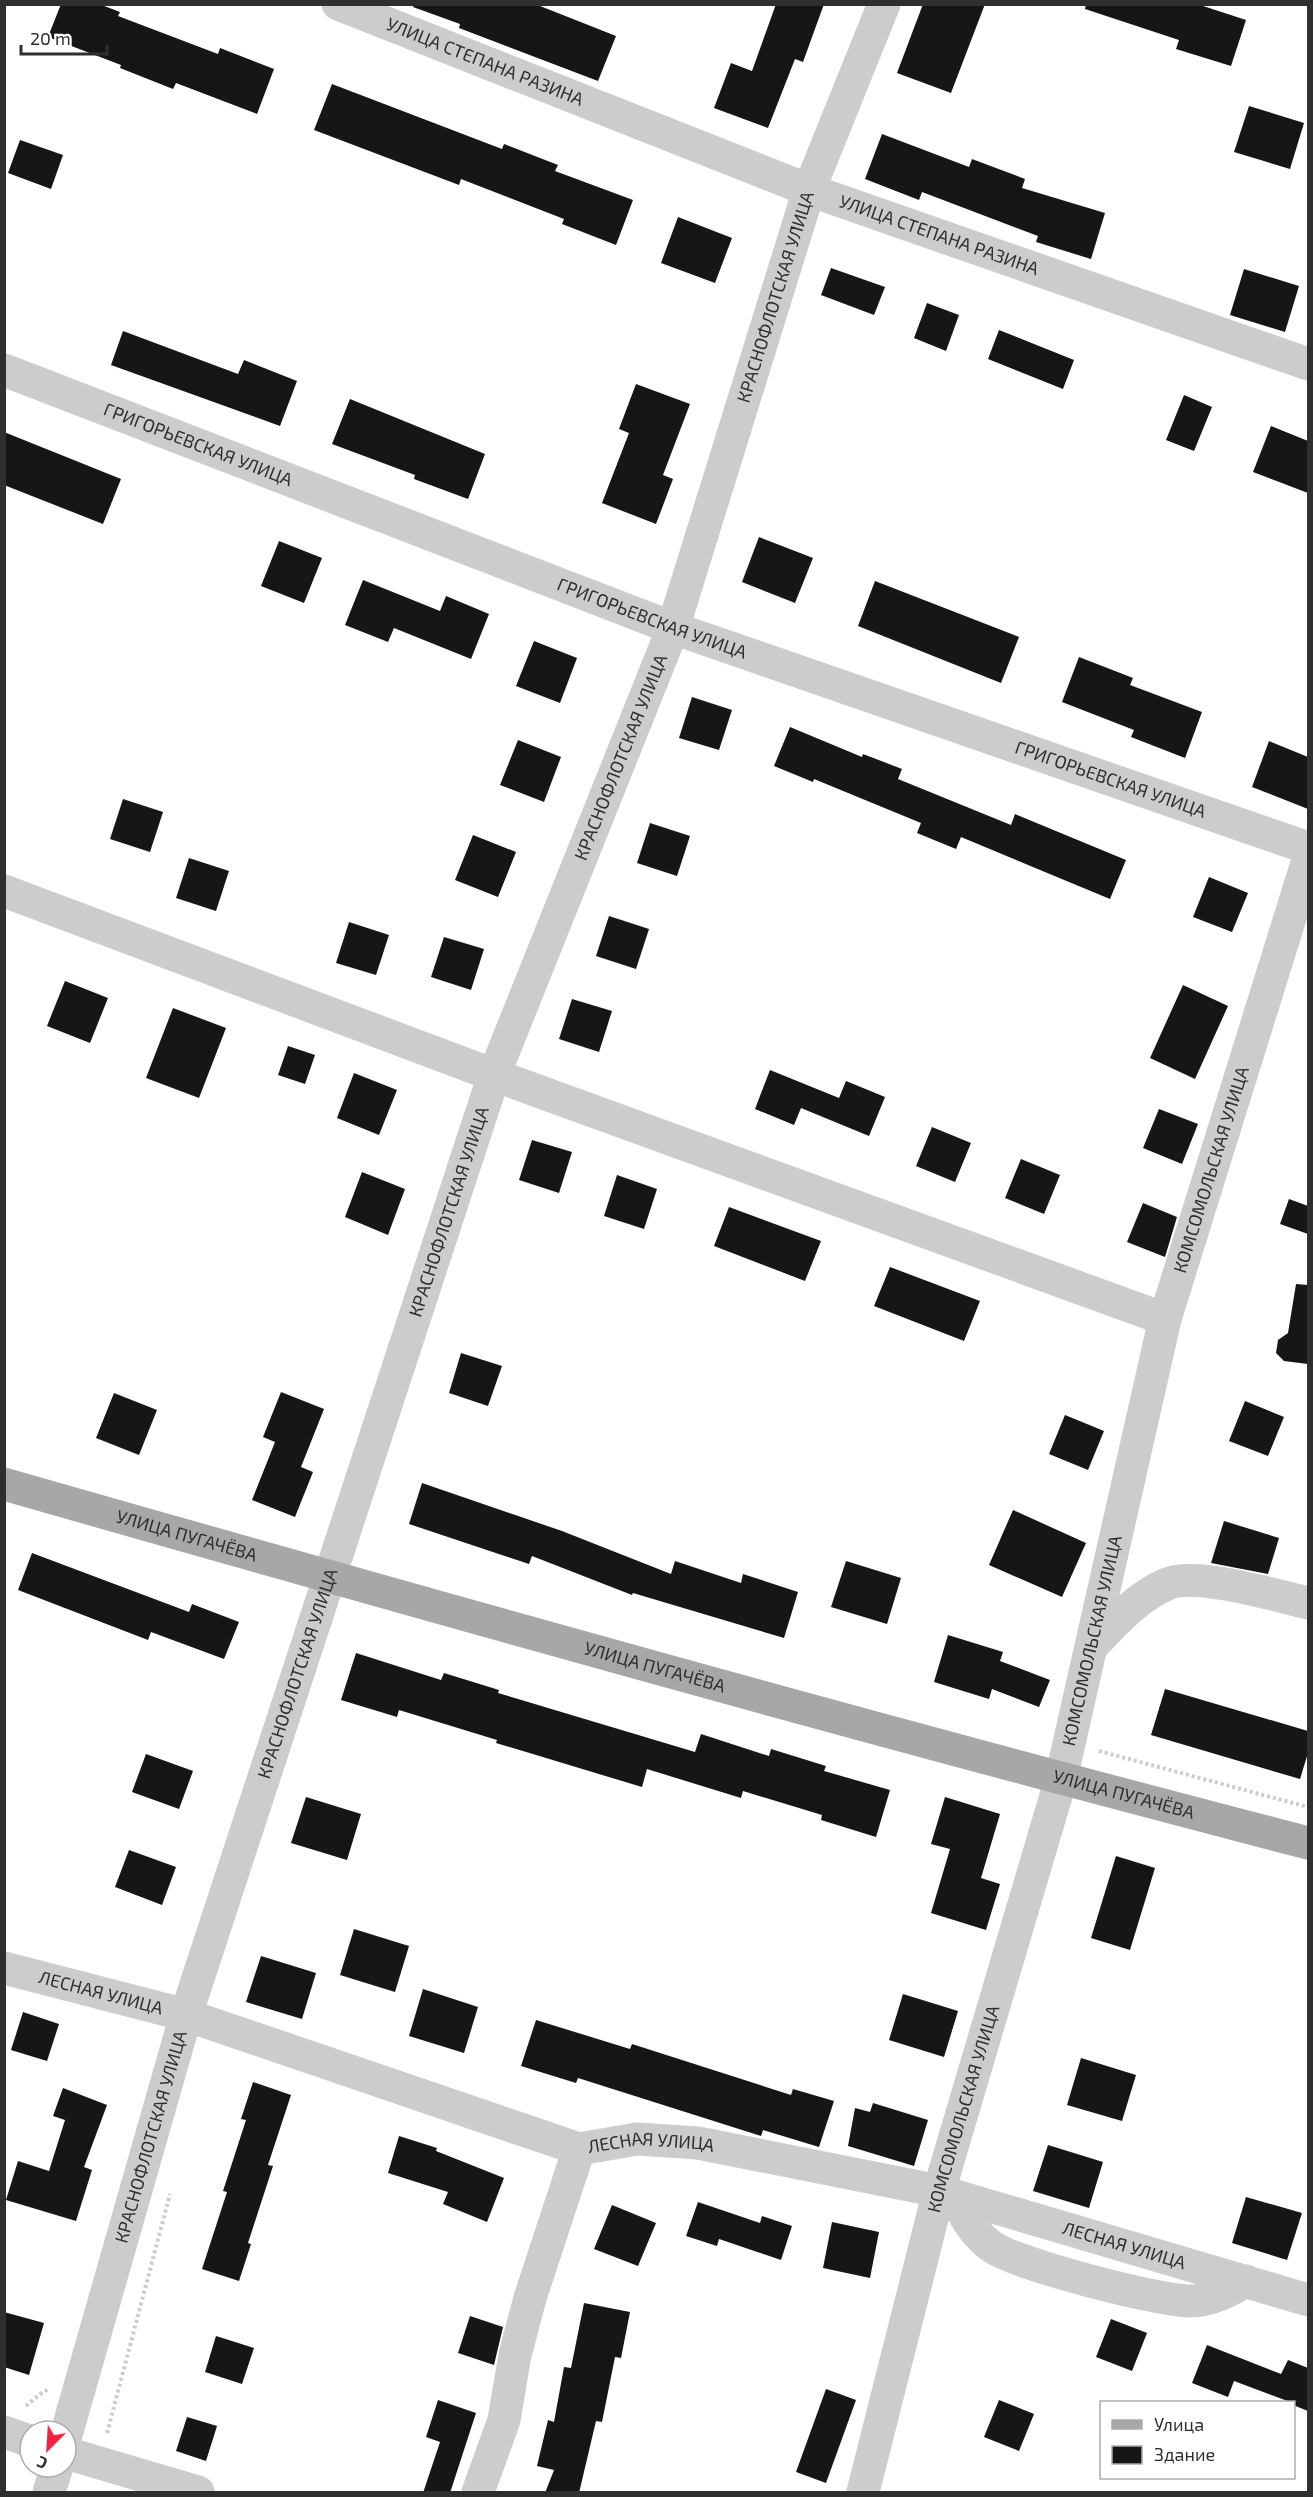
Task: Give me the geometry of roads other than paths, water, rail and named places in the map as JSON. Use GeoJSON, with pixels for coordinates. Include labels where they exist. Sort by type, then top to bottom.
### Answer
{"type":"FeatureCollection","features":[{"type":"Feature","properties":{"kind":"main road","name":"УЛИЦА ПУГАЧЁВА"},"geometry":{"type":"LineString","coordinates":[[4,1484],[329,1577],[1061,1779],[1308,1843]]}},
{"type":"Feature","properties":{"kind":"street","name":"УЛИЦА СТЕПАНА РАЗИНА"},"geometry":{"type":"LineString","coordinates":[[338,4],[809,190],[1308,364]]}},
{"type":"Feature","properties":{"kind":"street","name":"КРАСНОФЛОТСКАЯ УЛИЦА"},"geometry":{"type":"LineString","coordinates":[[71,2419],[186,2015],[494,1075],[673,628],[809,190],[884,4]]}},
{"type":"Feature","properties":{"kind":"street","name":"ГРИГОРЬЕВСКАЯ УЛИЦА"},"geometry":{"type":"LineString","coordinates":[[4,370],[673,628],[1308,848]]}},
{"type":"Feature","properties":{"kind":"street","name":"КОМСОМОЛЬСКАЯ УЛИЦА"},"geometry":{"type":"LineString","coordinates":[[863,2493],[1061,1779],[1165,1319],[1308,860]]}},
{"type":"Feature","properties":{"kind":"street"},"geometry":{"type":"LineString","coordinates":[[4,891],[494,1075],[1165,1319]]}},
{"type":"Feature","properties":{"kind":"street"},"geometry":{"type":"LineString","coordinates":[[1092,1646],[1130,1606],[1169,1583],[1210,1581],[1308,1603]]}},
{"type":"Feature","properties":{"kind":"street","name":"ЛЕСНАЯ УЛИЦА"},"geometry":{"type":"LineString","coordinates":[[4,1968],[186,2015],[579,2149],[638,2139],[698,2143],[946,2193],[1308,2300]]}},
{"type":"Feature","properties":{"kind":"street"},"geometry":{"type":"LineString","coordinates":[[478,2493],[504,2420],[514,2355],[530,2298],[579,2149]]}},
{"type":"Feature","properties":{"kind":"street"},"geometry":{"type":"LineString","coordinates":[[946,2193],[972,2229],[992,2247],[1024,2261],[1155,2297],[1191,2301],[1220,2296],[1246,2281]]}},
{"type":"Feature","properties":{"kind":"street"},"geometry":{"type":"LineString","coordinates":[[78,2457],[198,2493]]}}]}
